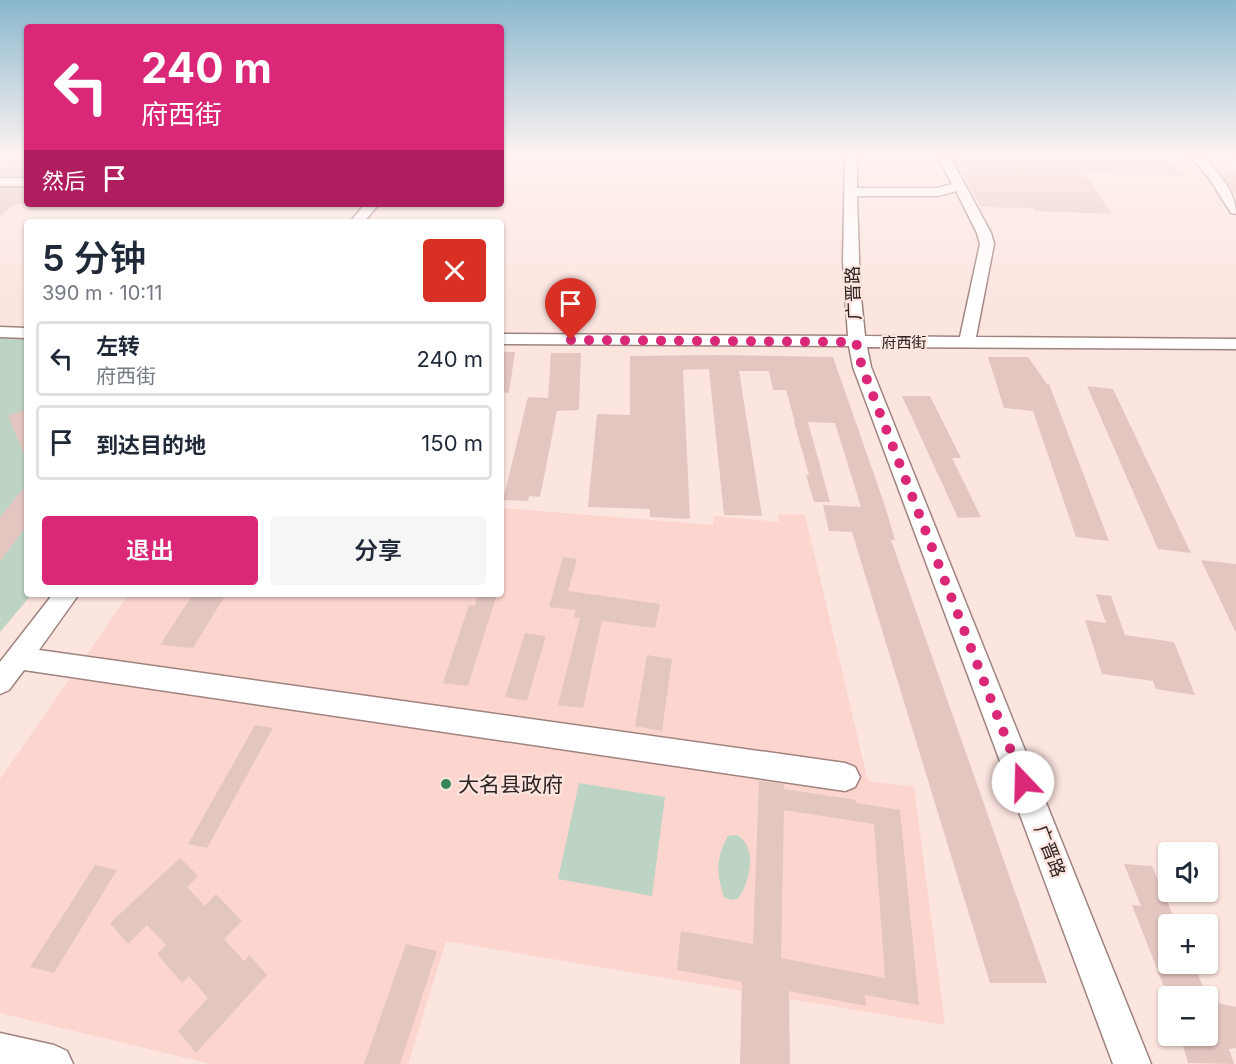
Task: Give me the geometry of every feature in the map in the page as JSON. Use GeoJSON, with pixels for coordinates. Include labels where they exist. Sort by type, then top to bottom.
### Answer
{"type":"FeatureCollection","features":[{"type":"Feature","properties":{"kind":"street","name":"广晋路"},"geometry":{"type":"LineString","coordinates":[[852,205],[852,302],[856,342],[862,367],[1132,1064]]}},
{"type":"Feature","properties":{"kind":"street"},"geometry":{"type":"LineString","coordinates":[[967,342],[987,244],[984,233],[969,205]]}},
{"type":"Feature","properties":{"kind":"street"},"geometry":{"type":"LineString","coordinates":[[360,219],[370,207]]}},
{"type":"Feature","properties":{"kind":"street"},"geometry":{"type":"LineString","coordinates":[[370,219],[380,207]]}},
{"type":"Feature","properties":{"kind":"street"},"geometry":{"type":"LineString","coordinates":[[0,332],[24,333]]}},
{"type":"Feature","properties":{"kind":"street","name":"府西街"},"geometry":{"type":"LineString","coordinates":[[504,339],[967,342],[1234,347]]}},
{"type":"Feature","properties":{"kind":"street"},"geometry":{"type":"LineString","coordinates":[[0,682],[9,657],[47,597]]}},
{"type":"Feature","properties":{"kind":"street"},"geometry":{"type":"LineString","coordinates":[[9,657],[65,597]]}},
{"type":"Feature","properties":{"kind":"street"},"geometry":{"type":"LineString","coordinates":[[9,657],[845,777]]}},
{"type":"Feature","properties":{"kind":"street"},"geometry":{"type":"LineString","coordinates":[[0,1052],[54,1064]]}},
{"type":"Feature","properties":{"kind":"shaded area","name":"大名县政府"},"geometry":{"type":"Polygon","coordinates":[[[504,508],[713,525],[714,516],[779,522],[778,514],[805,515],[868,781],[914,787],[945,1025],[446,941],[408,1064],[211,1064],[0,1013],[0,779],[127,597],[504,597],[504,508]]]}},
{"type":"Feature","properties":{"kind":"green space"},"geometry":{"type":"Polygon","coordinates":[[[0,338],[24,339],[24,597],[29,597],[0,632],[0,338]]]}},
{"type":"Feature","properties":{"kind":"green space"},"geometry":{"type":"Polygon","coordinates":[[[579,783],[665,797],[652,896],[558,879],[579,783]]]}},
{"type":"Feature","properties":{"kind":"green space"},"geometry":{"type":"Polygon","coordinates":[[[737,835],[748,848],[750,866],[742,892],[738,899],[731,900],[724,897],[720,881],[719,859],[728,836],[737,835]]]}},
{"type":"Feature","properties":{"kind":"building"},"geometry":{"type":"Polygon","coordinates":[[[0,205],[15,205],[0,216],[0,205]]]}},
{"type":"Feature","properties":{"kind":"building"},"geometry":{"type":"Polygon","coordinates":[[[980,205],[1106,205],[1112,214],[1035,211],[1033,208],[981,207],[980,205]]]}},
{"type":"Feature","properties":{"kind":"building"},"geometry":{"type":"Polygon","coordinates":[[[504,352],[515,352],[509,393],[504,392],[504,352]]]}},
{"type":"Feature","properties":{"kind":"building"},"geometry":{"type":"Polygon","coordinates":[[[551,353],[581,353],[579,410],[557,411],[540,497],[529,496],[528,501],[504,500],[528,397],[548,398],[551,353]]]}},
{"type":"Feature","properties":{"kind":"building"},"geometry":{"type":"Polygon","coordinates":[[[630,356],[833,357],[885,506],[895,540],[891,540],[1047,983],[990,983],[852,532],[829,531],[823,505],[861,507],[835,423],[808,422],[830,502],[814,502],[786,390],[773,390],[769,371],[739,371],[762,516],[724,515],[709,369],[683,370],[690,519],[650,517],[650,509],[588,507],[597,414],[630,415],[630,356]]]}},
{"type":"Feature","properties":{"kind":"building"},"geometry":{"type":"Polygon","coordinates":[[[988,357],[1028,357],[1049,384],[1109,541],[1076,537],[1033,411],[1004,408],[988,357]]]}},
{"type":"Feature","properties":{"kind":"building"},"geometry":{"type":"Polygon","coordinates":[[[1087,386],[1113,389],[1191,553],[1158,549],[1087,386]]]}},
{"type":"Feature","properties":{"kind":"building"},"geometry":{"type":"Polygon","coordinates":[[[902,396],[930,396],[961,458],[952,458],[981,517],[958,518],[902,396]]]}},
{"type":"Feature","properties":{"kind":"building"},"geometry":{"type":"Polygon","coordinates":[[[24,410],[24,454],[8,416],[24,410]]]}},
{"type":"Feature","properties":{"kind":"building"},"geometry":{"type":"Polygon","coordinates":[[[24,488],[24,530],[0,561],[0,517],[24,488]]]}},
{"type":"Feature","properties":{"kind":"building"},"geometry":{"type":"Polygon","coordinates":[[[563,557],[577,559],[568,591],[660,604],[655,628],[602,621],[583,708],[558,705],[580,618],[574,617],[576,610],[549,607],[563,557]]]}},
{"type":"Feature","properties":{"kind":"building"},"geometry":{"type":"Polygon","coordinates":[[[1201,560],[1236,564],[1236,633],[1201,560]]]}},
{"type":"Feature","properties":{"kind":"building"},"geometry":{"type":"Polygon","coordinates":[[[1096,594],[1111,596],[1125,635],[1174,642],[1195,695],[1156,689],[1153,681],[1102,674],[1085,620],[1106,623],[1096,594]]]}},
{"type":"Feature","properties":{"kind":"building"},"geometry":{"type":"Polygon","coordinates":[[[191,597],[224,597],[193,648],[160,645],[191,597]]]}},
{"type":"Feature","properties":{"kind":"building"},"geometry":{"type":"Polygon","coordinates":[[[477,597],[496,597],[468,686],[443,683],[469,605],[475,605],[477,597]]]}},
{"type":"Feature","properties":{"kind":"building"},"geometry":{"type":"Polygon","coordinates":[[[525,633],[546,636],[527,701],[505,697],[525,633]]]}},
{"type":"Feature","properties":{"kind":"building"},"geometry":{"type":"Polygon","coordinates":[[[647,655],[672,659],[662,731],[635,726],[647,655]]]}},
{"type":"Feature","properties":{"kind":"building"},"geometry":{"type":"Polygon","coordinates":[[[255,725],[273,728],[207,848],[188,844],[255,725]]]}},
{"type":"Feature","properties":{"kind":"building"},"geometry":{"type":"Polygon","coordinates":[[[759,781],[784,784],[784,789],[856,800],[856,803],[900,810],[919,1005],[865,995],[866,1006],[789,991],[790,1064],[740,1064],[742,982],[677,970],[681,931],[753,944],[759,781]],[[784,810],[781,958],[885,978],[874,824],[784,810]]]}},
{"type":"Feature","properties":{"kind":"building"},"geometry":{"type":"Polygon","coordinates":[[[180,858],[198,876],[187,887],[205,906],[216,894],[242,921],[224,939],[244,961],[249,955],[267,975],[196,1053],[178,1031],[208,998],[189,976],[182,983],[157,954],[166,945],[147,925],[128,944],[110,923],[180,858]]]}},
{"type":"Feature","properties":{"kind":"building"},"geometry":{"type":"Polygon","coordinates":[[[1124,864],[1152,866],[1158,880],[1158,902],[1168,902],[1173,914],[1158,914],[1158,971],[1132,905],[1141,906],[1124,864]]]}},
{"type":"Feature","properties":{"kind":"building"},"geometry":{"type":"Polygon","coordinates":[[[95,865],[117,870],[54,973],[30,967],[95,865]]]}},
{"type":"Feature","properties":{"kind":"building"},"geometry":{"type":"Polygon","coordinates":[[[406,944],[437,951],[400,1064],[364,1064],[406,944]]]}},
{"type":"Feature","properties":{"kind":"building"},"geometry":{"type":"Polygon","coordinates":[[[1159,974],[1198,974],[1203,986],[1164,986],[1159,974]]]}},
{"type":"Feature","properties":{"kind":"building"},"geometry":{"type":"Polygon","coordinates":[[[1218,1003],[1236,1007],[1236,1048],[1229,1049],[1234,1064],[1188,1063],[1183,1046],[1218,1046],[1218,1003]]]}},
{"type":"Feature","properties":{"kind":"place","name":"大名县政府"},"geometry":{"type":"Point","coordinates":[446,784]}},
{"type":"Feature","properties":{"kind":"route"},"geometry":{"type":"LineString","coordinates":[[571,340],[856,342],[862,367],[1023,782]]}}]}
